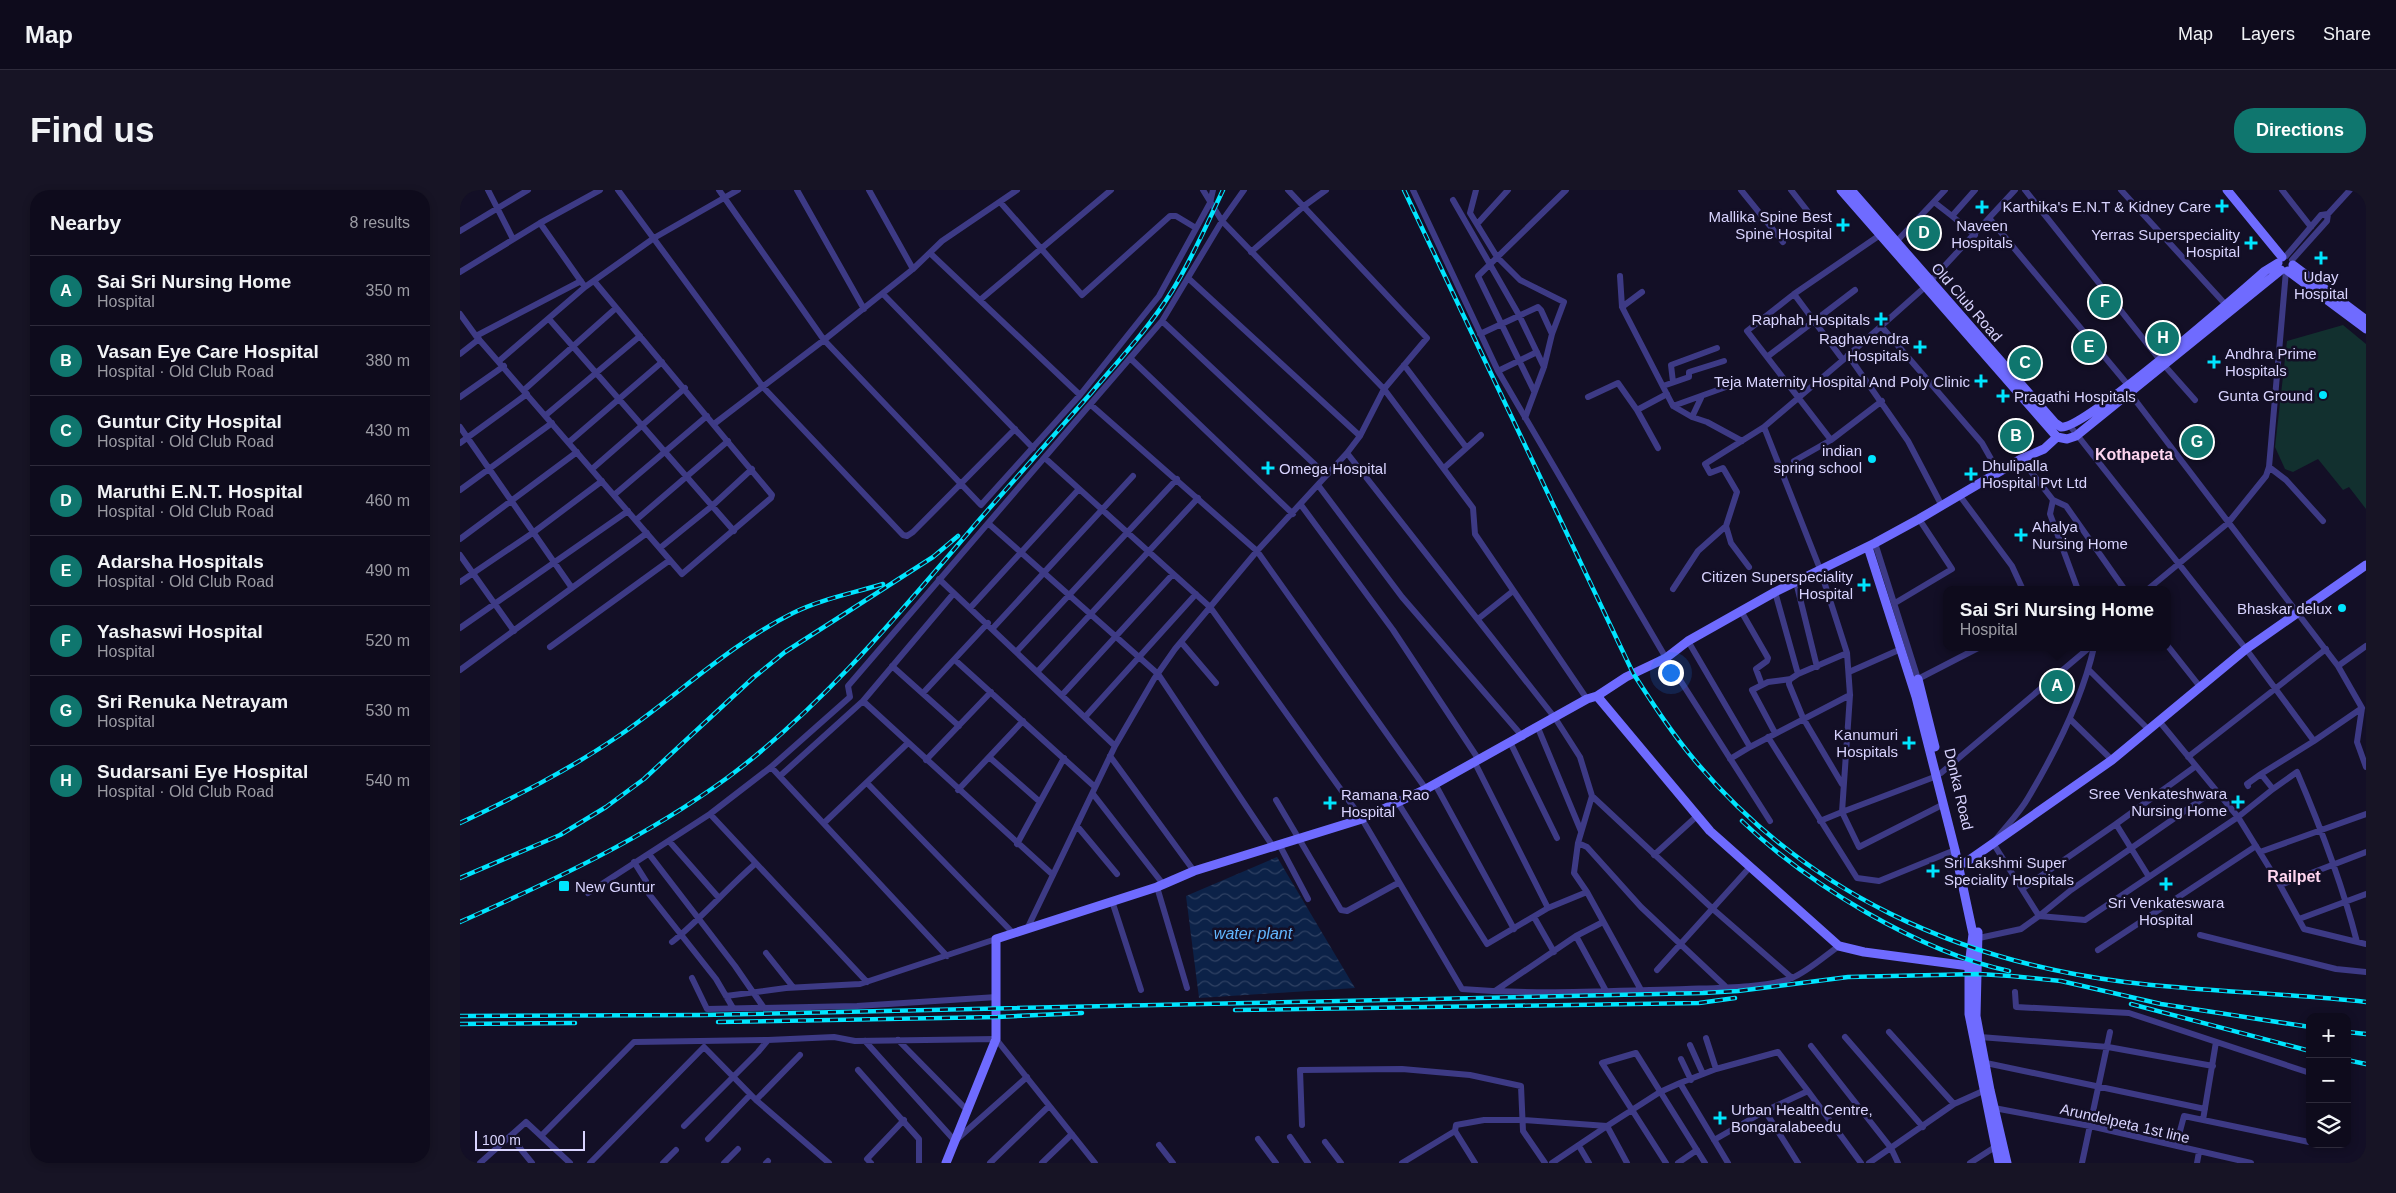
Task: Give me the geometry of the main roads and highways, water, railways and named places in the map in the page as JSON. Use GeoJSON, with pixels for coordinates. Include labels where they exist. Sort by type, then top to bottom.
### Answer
{"type":"FeatureCollection","features":[{"type":"Feature","properties":{"kind":"water","name":"water plant"},"geometry":{"type":"Polygon","coordinates":[[[1277,857],[1355,988],[1199,998],[1186,896],[1277,857]]]}},
{"type":"Feature","properties":{"kind":"railway"},"geometry":{"type":"LineString","coordinates":[[460,922],[529,891],[597,857],[664,820],[727,778],[796,721],[891,622],[1144,331],[1179,279],[1223,190]]}},
{"type":"Feature","properties":{"kind":"railway"},"geometry":{"type":"LineString","coordinates":[[1404,190],[1633,673],[1671,730],[1697,763],[1740,809],[1787,849],[1837,884],[1890,913],[1945,938],[2003,957],[2063,972],[2125,982],[2366,1002]]}},
{"type":"Feature","properties":{"kind":"railway"},"geometry":{"type":"LineString","coordinates":[[460,878],[560,835],[606,807],[644,779],[753,678],[785,652],[933,557],[958,536]]}},
{"type":"Feature","properties":{"kind":"railway"},"geometry":{"type":"LineString","coordinates":[[460,823],[542,782],[601,748],[641,720],[725,655],[793,613],[815,604],[883,584]]}},
{"type":"Feature","properties":{"kind":"railway"},"geometry":{"type":"LineString","coordinates":[[1742,821],[1768,845],[1799,868],[1866,912],[1903,932],[1939,948],[1975,962],[2009,971]]}},
{"type":"Feature","properties":{"kind":"railway"},"geometry":{"type":"LineString","coordinates":[[460,1016],[703,1015],[1703,993],[1738,991],[1848,977],[1979,974],[2061,981],[2161,1004],[2306,1026]]}},
{"type":"Feature","properties":{"kind":"railway"},"geometry":{"type":"LineString","coordinates":[[1235,1010],[1699,1003],[1735,998]]}},
{"type":"Feature","properties":{"kind":"railway"},"geometry":{"type":"LineString","coordinates":[[2131,1004],[2306,1050]]}},
{"type":"Feature","properties":{"kind":"railway"},"geometry":{"type":"LineString","coordinates":[[718,1022],[997,1017],[1082,1013]]}},
{"type":"Feature","properties":{"kind":"railway"},"geometry":{"type":"LineString","coordinates":[[460,1024],[575,1023]]}},
{"type":"Feature","properties":{"kind":"railway"},"geometry":{"type":"LineString","coordinates":[[2351,1032],[2366,1034]]}},
{"type":"Feature","properties":{"kind":"railway"},"geometry":{"type":"LineString","coordinates":[[2351,1061],[2366,1064]]}},
{"type":"Feature","properties":{"kind":"place","name":"Karthika's E.N.T & Kidney Care"},"geometry":{"type":"Point","coordinates":[2222,206]}},
{"type":"Feature","properties":{"kind":"place","name":"Naveen Hospitals"},"geometry":{"type":"Point","coordinates":[1982,207]}},
{"type":"Feature","properties":{"kind":"place","name":"Mallika Spine Best Spine Hospital"},"geometry":{"type":"Point","coordinates":[1843,225]}},
{"type":"Feature","properties":{"kind":"place","name":"Maruthi E.N.T. Hospital"},"geometry":{"type":"Point","coordinates":[1924,233]}},
{"type":"Feature","properties":{"kind":"place","name":"Yerras Superspeciality Hospital"},"geometry":{"type":"Point","coordinates":[2251,243]}},
{"type":"Feature","properties":{"kind":"place","name":"Uday Hospital"},"geometry":{"type":"Point","coordinates":[2321,258]}},
{"type":"Feature","properties":{"kind":"place","name":"Yashaswi Hospital"},"geometry":{"type":"Point","coordinates":[2105,302]}},
{"type":"Feature","properties":{"kind":"place","name":"Raphah Hospitals"},"geometry":{"type":"Point","coordinates":[1881,319]}},
{"type":"Feature","properties":{"kind":"place","name":"Sudarsani Eye Hospital"},"geometry":{"type":"Point","coordinates":[2163,338]}},
{"type":"Feature","properties":{"kind":"place","name":"Raghavendra Hospitals"},"geometry":{"type":"Point","coordinates":[1920,347]}},
{"type":"Feature","properties":{"kind":"place","name":"Adarsha Hospitals"},"geometry":{"type":"Point","coordinates":[2089,347]}},
{"type":"Feature","properties":{"kind":"place","name":"Andhra Prime Hospitals"},"geometry":{"type":"Point","coordinates":[2214,362]}},
{"type":"Feature","properties":{"kind":"place","name":"Guntur City Hospital"},"geometry":{"type":"Point","coordinates":[2025,363]}},
{"type":"Feature","properties":{"kind":"place","name":"Teja Maternity Hospital And Poly Clinic"},"geometry":{"type":"Point","coordinates":[1981,381]}},
{"type":"Feature","properties":{"kind":"place","name":"Gunta Ground"},"geometry":{"type":"Point","coordinates":[2323,395]}},
{"type":"Feature","properties":{"kind":"place","name":"Pragathi Hospitals"},"geometry":{"type":"Point","coordinates":[2003,396]}},
{"type":"Feature","properties":{"kind":"place","name":"Vasan Eye Care Hospital"},"geometry":{"type":"Point","coordinates":[2016,436]}},
{"type":"Feature","properties":{"kind":"place","name":"Sri Renuka Netrayam"},"geometry":{"type":"Point","coordinates":[2197,442]}},
{"type":"Feature","properties":{"kind":"place","name":"indian spring school"},"geometry":{"type":"Point","coordinates":[1872,459]}},
{"type":"Feature","properties":{"kind":"place","name":"Omega Hospital"},"geometry":{"type":"Point","coordinates":[1268,468]}},
{"type":"Feature","properties":{"kind":"place","name":"Dhulipalla Hospital Pvt Ltd"},"geometry":{"type":"Point","coordinates":[1971,474]}},
{"type":"Feature","properties":{"kind":"place","name":"Ahalya Nursing Home"},"geometry":{"type":"Point","coordinates":[2021,535]}},
{"type":"Feature","properties":{"kind":"place","name":"Citizen Superspeciality Hospital"},"geometry":{"type":"Point","coordinates":[1864,585]}},
{"type":"Feature","properties":{"kind":"place","name":"Bhaskar delux"},"geometry":{"type":"Point","coordinates":[2342,608]}},
{"type":"Feature","properties":{"kind":"place","name":"Sai Sri Nursing Home"},"geometry":{"type":"Point","coordinates":[2057,686]}},
{"type":"Feature","properties":{"kind":"place","name":"Kanumuri Hospitals"},"geometry":{"type":"Point","coordinates":[1909,743]}},
{"type":"Feature","properties":{"kind":"place","name":"Sree Venkateshwara Nursing Home"},"geometry":{"type":"Point","coordinates":[2238,802]}},
{"type":"Feature","properties":{"kind":"place","name":"Ramana Rao Hospital"},"geometry":{"type":"Point","coordinates":[1330,803]}},
{"type":"Feature","properties":{"kind":"place","name":"Sri Lakshmi Super Speciality Hospitals"},"geometry":{"type":"Point","coordinates":[1933,871]}},
{"type":"Feature","properties":{"kind":"place","name":"Sri Venkateswara Hospital"},"geometry":{"type":"Point","coordinates":[2166,884]}},
{"type":"Feature","properties":{"kind":"place","name":"New Guntur"},"geometry":{"type":"Point","coordinates":[564,886]}},
{"type":"Feature","properties":{"kind":"place","name":"Urban Health Centre, Bongaralabeedu"},"geometry":{"type":"Point","coordinates":[1720,1118]}},
{"type":"Feature","properties":{"kind":"district","name":"Kothapeta"},"geometry":{"type":"Point","coordinates":[2134,454]}},
{"type":"Feature","properties":{"kind":"district","name":"Railpet"},"geometry":{"type":"Point","coordinates":[2294,876]}}]}
